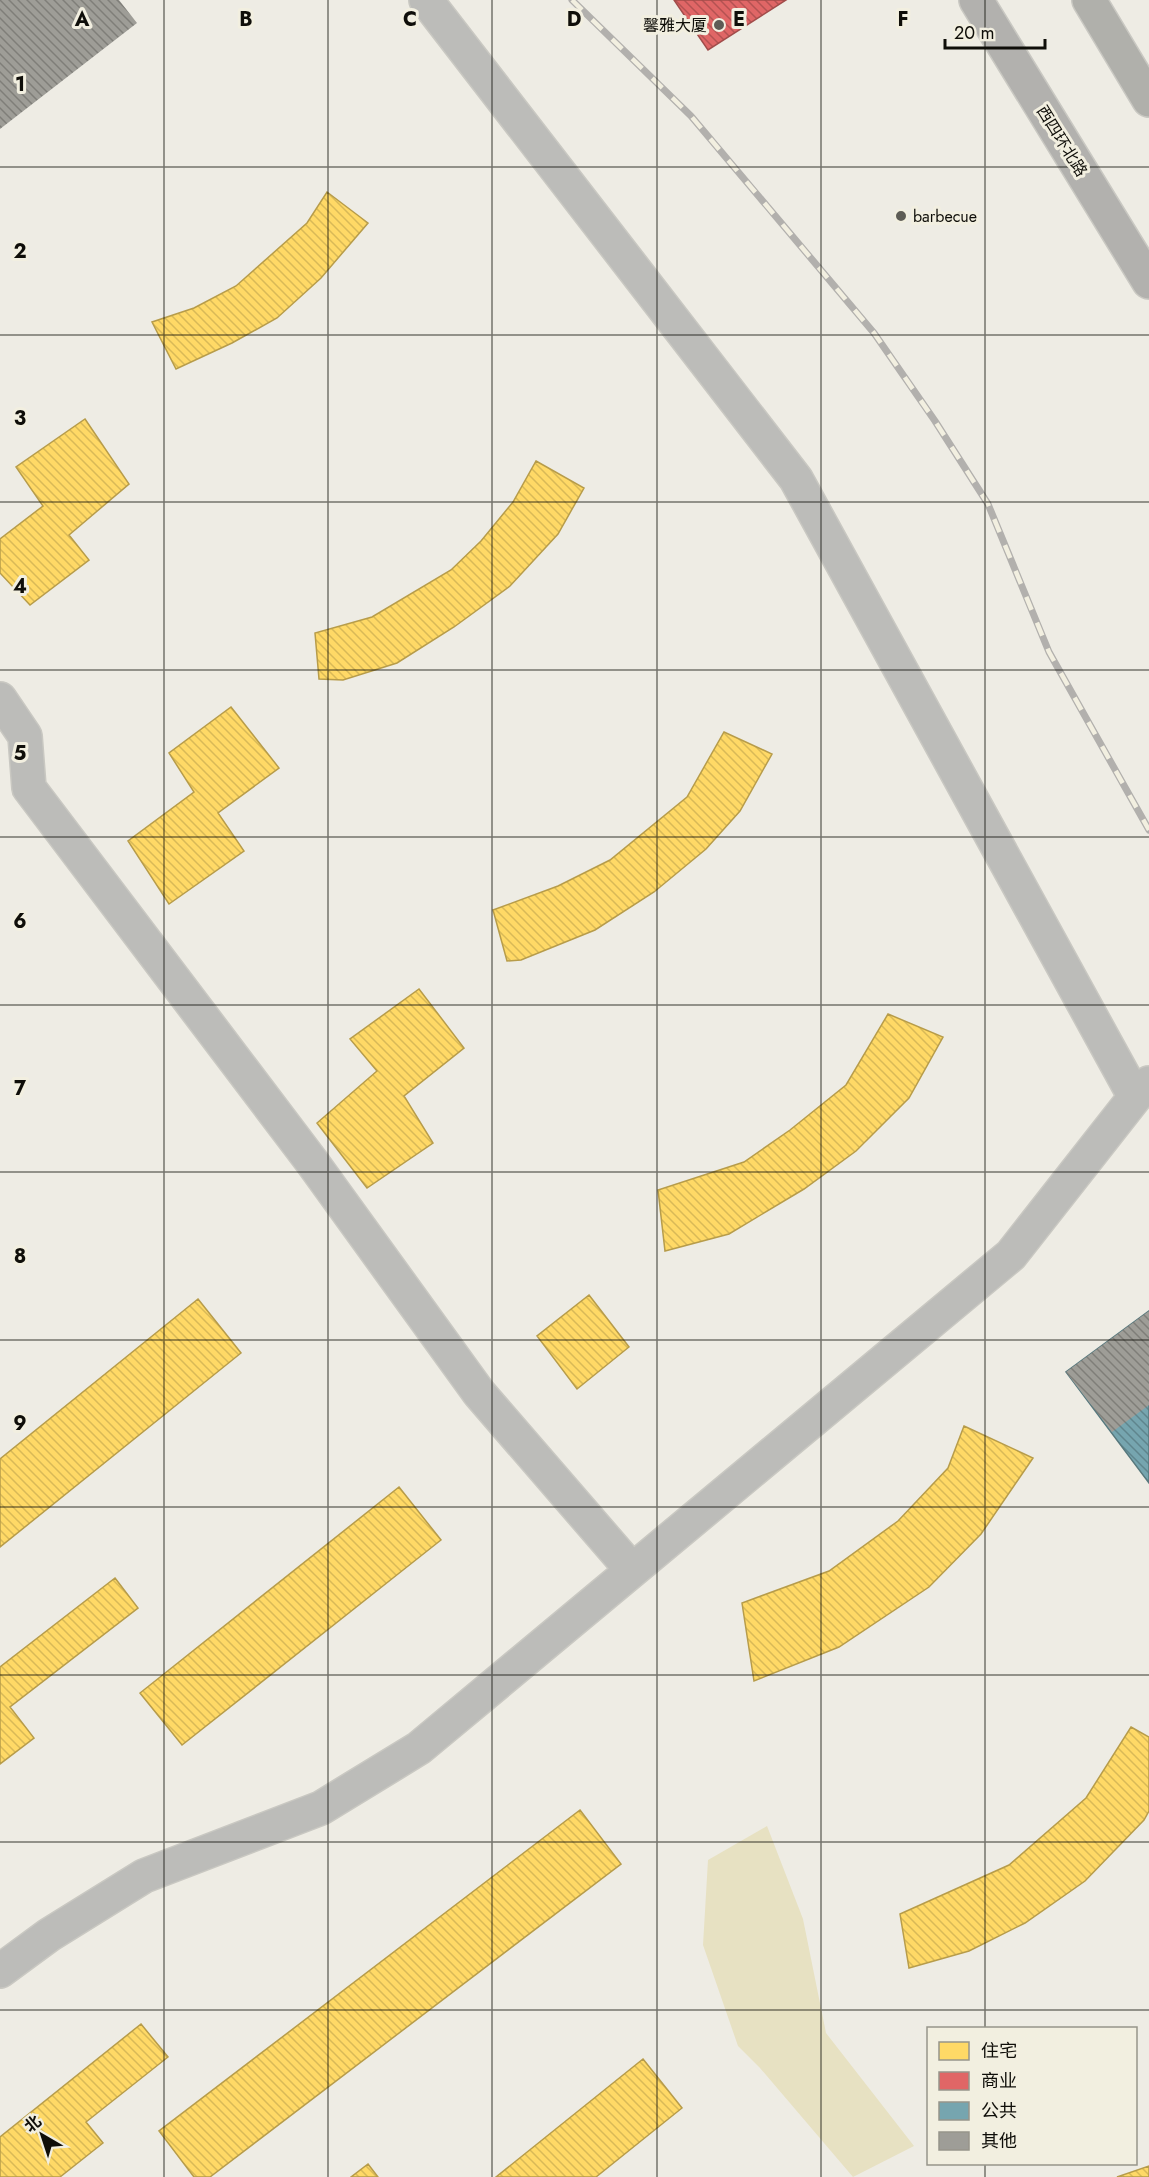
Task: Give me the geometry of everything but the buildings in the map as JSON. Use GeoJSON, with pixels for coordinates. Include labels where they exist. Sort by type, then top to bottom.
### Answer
{"type":"FeatureCollection","features":[{"type":"Feature","properties":{"kind":"highway"},"geometry":{"type":"LineString","coordinates":[[1089,0],[1149,100]]}},
{"type":"Feature","properties":{"kind":"street"},"geometry":{"type":"LineString","coordinates":[[0,1971],[49,1935],[144,1876],[321,1808],[419,1748],[1011,1255],[1142,1090],[796,479],[426,0]]}},
{"type":"Feature","properties":{"kind":"street","name":"西四环北路"},"geometry":{"type":"LineString","coordinates":[[976,0],[1149,282]]}},
{"type":"Feature","properties":{"kind":"street"},"geometry":{"type":"LineString","coordinates":[[0,699],[25,736],[29,788],[312,1162],[479,1393],[632,1570]]}},
{"type":"Feature","properties":{"kind":"shaded area"},"geometry":{"type":"Polygon","coordinates":[[[767,1826],[803,1919],[826,2033],[914,2146],[853,2177],[760,2068],[738,2046],[703,1945],[708,1860],[767,1826]]]}},
{"type":"Feature","properties":{"kind":"railway"},"geometry":{"type":"LineString","coordinates":[[572,0],[691,116],[874,333],[935,421],[988,504],[1049,652],[1149,830]]}},
{"type":"Feature","properties":{"kind":"place","name":"馨雅大厦"},"geometry":{"type":"Point","coordinates":[719,25]}},
{"type":"Feature","properties":{"kind":"place","name":"barbecue"},"geometry":{"type":"Point","coordinates":[901,216]}}]}
